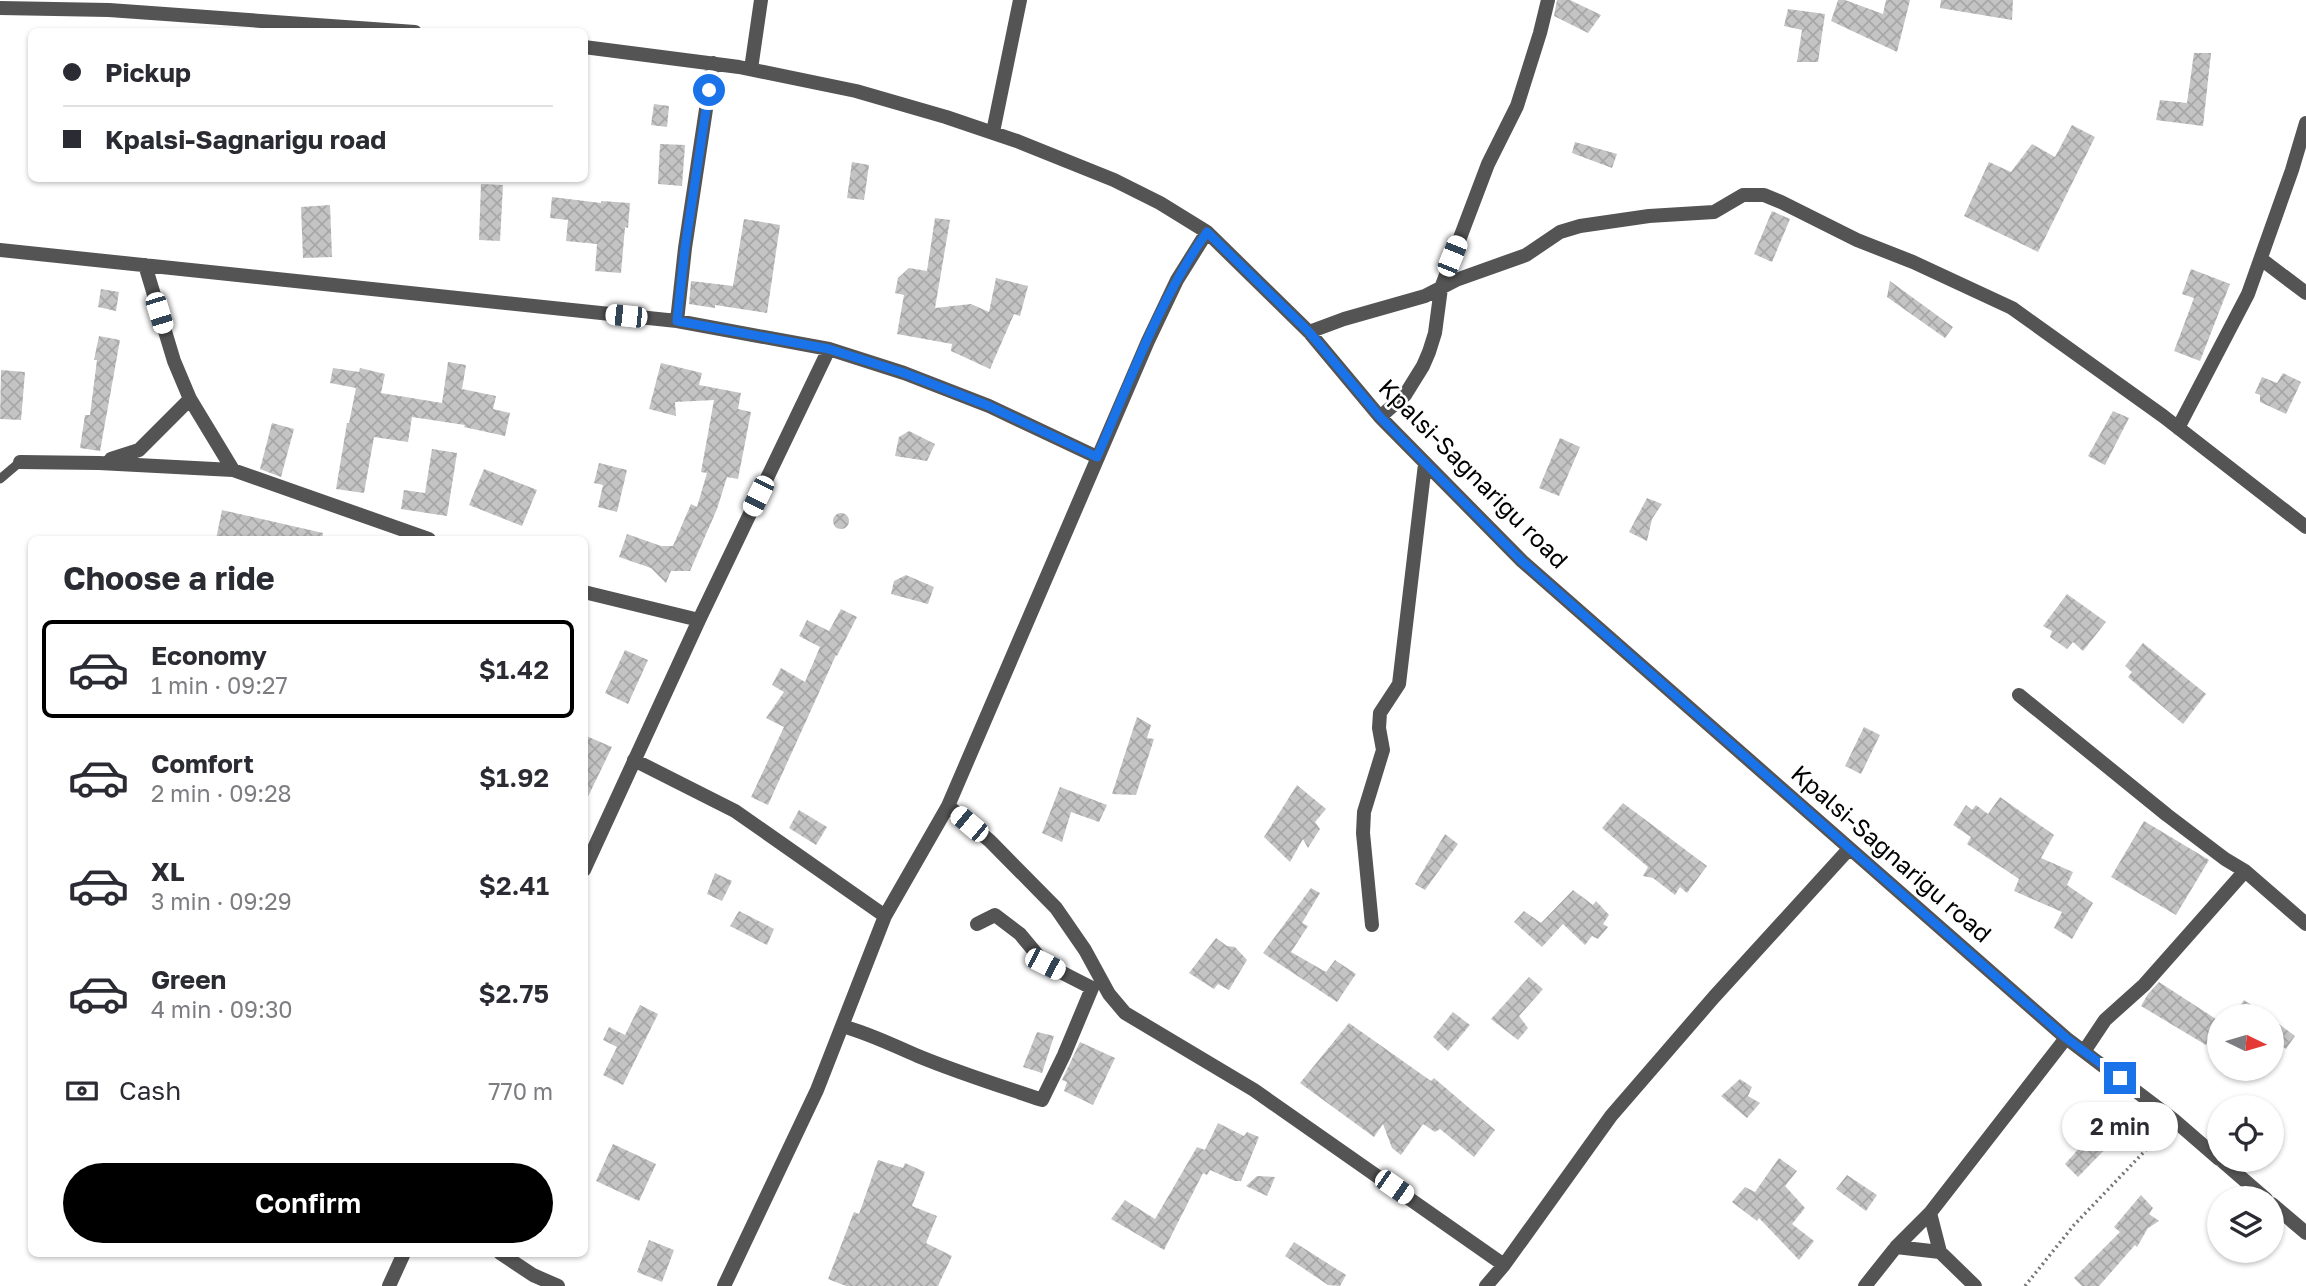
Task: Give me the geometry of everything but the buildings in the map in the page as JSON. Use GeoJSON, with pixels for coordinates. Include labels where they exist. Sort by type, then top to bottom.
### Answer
{"type":"FeatureCollection","features":[{"type":"Feature","properties":{"kind":"street"},"geometry":{"type":"LineString","coordinates":[[751,69],[761,0]]}},
{"type":"Feature","properties":{"kind":"street"},"geometry":{"type":"LineString","coordinates":[[993,132],[1020,0]]}},
{"type":"Feature","properties":{"kind":"street"},"geometry":{"type":"LineString","coordinates":[[1380,417],[1405,395],[1423,366],[1433,342],[1441,288],[1488,164],[1517,106],[1548,0]]}},
{"type":"Feature","properties":{"kind":"street"},"geometry":{"type":"LineString","coordinates":[[0,8],[109,5],[370,28]]}},
{"type":"Feature","properties":{"kind":"street","name":"Kpalsi-Sagnarigu road"},"geometry":{"type":"LineString","coordinates":[[588,47],[751,69],[856,91],[993,132],[1114,180],[1160,203],[1207,232],[1309,332],[1380,417],[1522,561],[2066,1038],[2085,1050],[2207,1149]]}},
{"type":"Feature","properties":{"kind":"street"},"geometry":{"type":"LineString","coordinates":[[677,321],[685,248],[713,63]]}},
{"type":"Feature","properties":{"kind":"street"},"geometry":{"type":"LineString","coordinates":[[2178,428],[2248,295],[2306,123]]}},
{"type":"Feature","properties":{"kind":"street"},"geometry":{"type":"LineString","coordinates":[[1309,332],[1344,319],[1417,299],[1456,280],[1526,255],[1560,232],[1580,226],[1648,216],[1714,212],[1744,195],[1764,195],[1857,240],[1913,262],[2012,308],[2178,428],[2306,527]]}},
{"type":"Feature","properties":{"kind":"street"},"geometry":{"type":"LineString","coordinates":[[724,1286],[817,1090],[885,916],[948,806],[1147,341],[1177,280],[1207,232]]}},
{"type":"Feature","properties":{"kind":"street"},"geometry":{"type":"LineString","coordinates":[[0,250],[677,321],[829,349],[904,373],[989,406],[1097,457]]}},
{"type":"Feature","properties":{"kind":"street"},"geometry":{"type":"LineString","coordinates":[[2261,259],[2306,293]]}},
{"type":"Feature","properties":{"kind":"street"},"geometry":{"type":"LineString","coordinates":[[145,265],[174,361],[190,399],[233,470]]}},
{"type":"Feature","properties":{"kind":"street"},"geometry":{"type":"LineString","coordinates":[[588,861],[699,620],[829,349]]}},
{"type":"Feature","properties":{"kind":"street"},"geometry":{"type":"LineString","coordinates":[[99,463],[139,450],[190,399]]}},
{"type":"Feature","properties":{"kind":"street"},"geometry":{"type":"LineString","coordinates":[[20,462],[233,470],[420,536]]}},
{"type":"Feature","properties":{"kind":"street"},"geometry":{"type":"LineString","coordinates":[[1372,925],[1363,833],[1364,812],[1383,750],[1379,728],[1380,713],[1399,684],[1425,464]]}},
{"type":"Feature","properties":{"kind":"street"},"geometry":{"type":"LineString","coordinates":[[588,593],[699,620]]}},
{"type":"Feature","properties":{"kind":"street"},"geometry":{"type":"LineString","coordinates":[[2019,695],[2167,815],[2245,871],[2306,924]]}},
{"type":"Feature","properties":{"kind":"street"},"geometry":{"type":"LineString","coordinates":[[634,760],[735,811],[885,916]]}},
{"type":"Feature","properties":{"kind":"street"},"geometry":{"type":"LineString","coordinates":[[948,806],[990,841],[1056,908],[1085,950],[1109,994],[1125,1013],[1254,1090],[1504,1265]]}},
{"type":"Feature","properties":{"kind":"street"},"geometry":{"type":"LineString","coordinates":[[1486,1286],[1611,1116],[1714,997],[1849,849]]}},
{"type":"Feature","properties":{"kind":"street"},"geometry":{"type":"LineString","coordinates":[[2085,1050],[2105,1020],[2144,985],[2245,871]]}},
{"type":"Feature","properties":{"kind":"street"},"geometry":{"type":"LineString","coordinates":[[842,1026],[872,1034],[962,1073],[1042,1100],[1065,1055],[1092,988],[1045,964],[1020,934],[995,915],[977,924]]}},
{"type":"Feature","properties":{"kind":"street"},"geometry":{"type":"LineString","coordinates":[[1865,1286],[1896,1247],[1930,1213],[2066,1038]]}},
{"type":"Feature","properties":{"kind":"street","name":"Kpalsi-Sagnarigu road"},"geometry":{"type":"LineString","coordinates":[[2234,1172],[2251,1186]]}},
{"type":"Feature","properties":{"kind":"street"},"geometry":{"type":"LineString","coordinates":[[1930,1213],[1940,1252],[1975,1286]]}},
{"type":"Feature","properties":{"kind":"street"},"geometry":{"type":"LineString","coordinates":[[2284,1215],[2306,1234]]}},
{"type":"Feature","properties":{"kind":"street"},"geometry":{"type":"LineString","coordinates":[[1896,1247],[1940,1252]]}},
{"type":"Feature","properties":{"kind":"street"},"geometry":{"type":"LineString","coordinates":[[388,1286],[402,1257]]}},
{"type":"Feature","properties":{"kind":"street"},"geometry":{"type":"LineString","coordinates":[[506,1257],[533,1275],[558,1286]]}},
{"type":"Feature","properties":{"kind":"lane"},"geometry":{"type":"LineString","coordinates":[[0,479],[20,462]]}},
{"type":"Feature","properties":{"kind":"path"},"geometry":{"type":"LineString","coordinates":[[2025,1286],[2074,1226],[2174,1120]]}},
{"type":"Feature","properties":{"kind":"route"},"geometry":{"type":"LineString","coordinates":[[709,90],[677,321],[829,349],[904,373],[989,406],[1097,457],[1147,341],[1177,280],[1207,232],[1309,332],[1380,417],[1522,561],[2066,1038],[2120,1078]]}}]}
